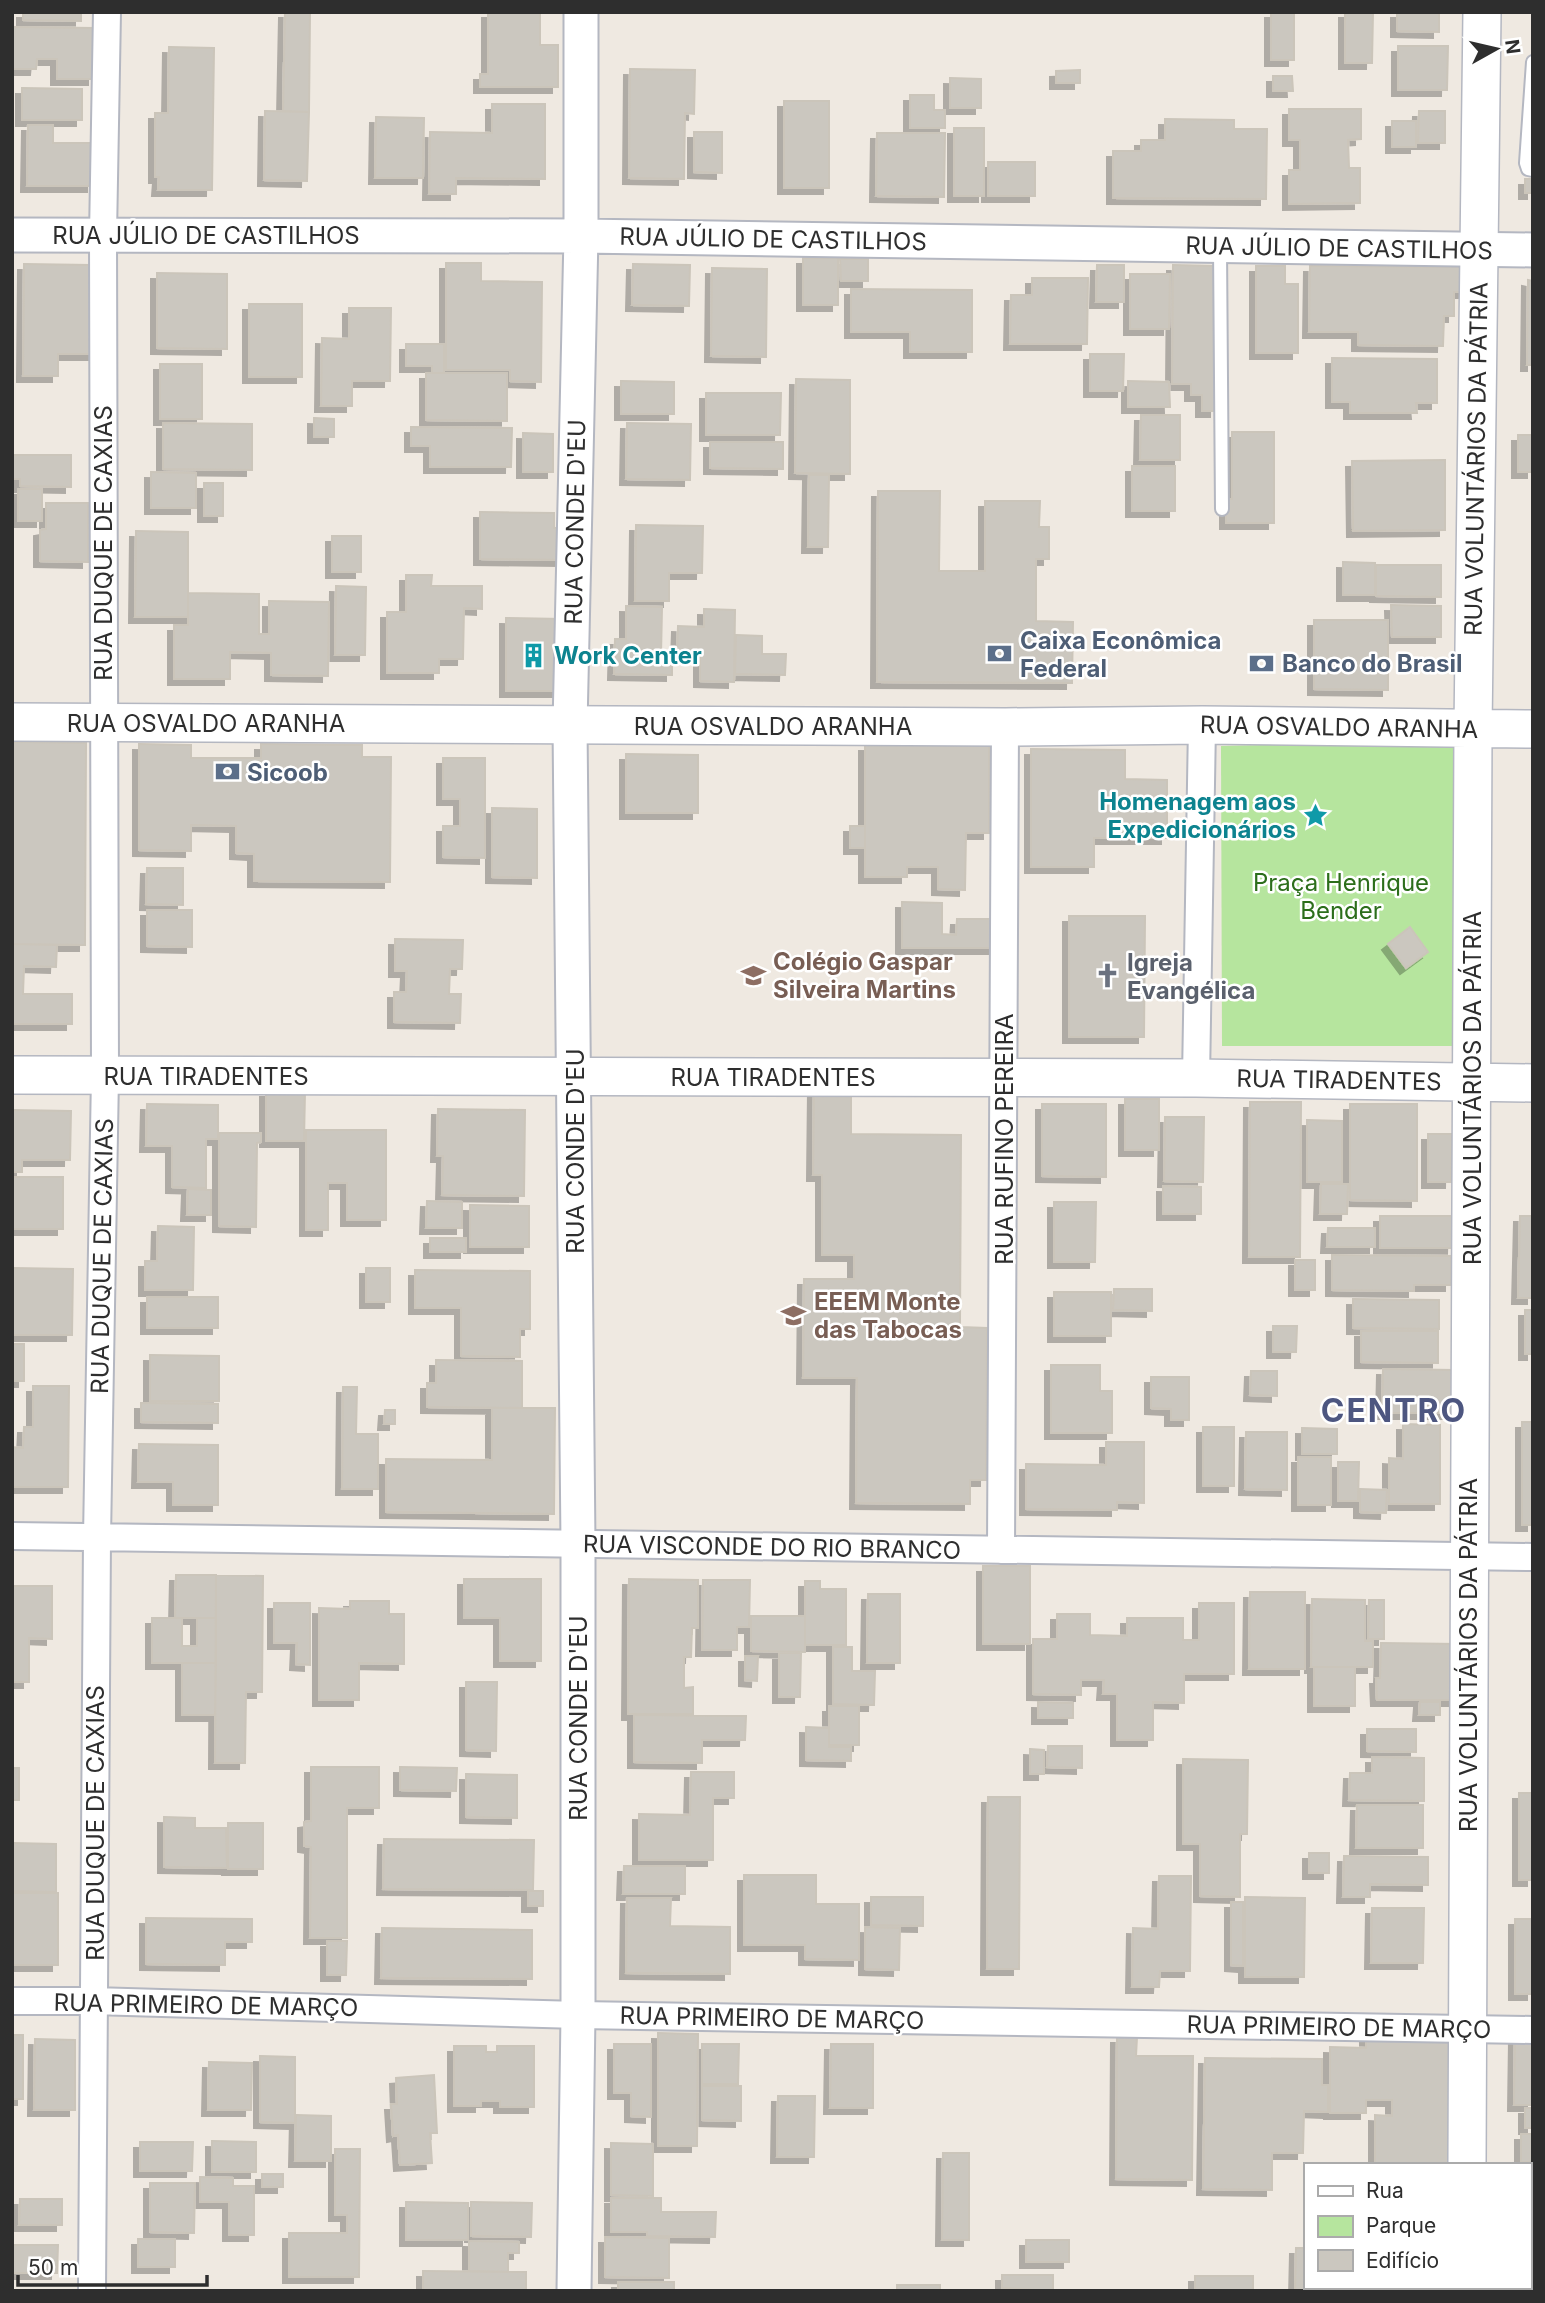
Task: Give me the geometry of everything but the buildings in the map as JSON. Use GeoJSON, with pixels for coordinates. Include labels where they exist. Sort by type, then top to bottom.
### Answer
{"type":"FeatureCollection","features":[{"type":"Feature","properties":{"kind":"main road","name":"RUA VOLUNTÁRIOS DA PÁTRIA"},"geometry":{"type":"LineString","coordinates":[[1467,2163],[1473,729],[1482,12]]}},
{"type":"Feature","properties":{"kind":"main road","name":"RUA OSVALDO ARANHA"},"geometry":{"type":"LineString","coordinates":[[12,722],[1005,727],[1202,725],[1533,729]]}},
{"type":"Feature","properties":{"kind":"main road","name":"RUA TIRADENTES"},"geometry":{"type":"LineString","coordinates":[[12,1074],[1196,1078],[1533,1083]]}},
{"type":"Feature","properties":{"kind":"street","name":"RUA DUQUE DE CAXIAS"},"geometry":{"type":"LineString","coordinates":[[92,2291],[97,1538],[105,1076],[103,235],[107,12]]}},
{"type":"Feature","properties":{"kind":"street","name":"RUA CONDE D'EU"},"geometry":{"type":"LineString","coordinates":[[574,2291],[578,2015],[578,1544],[570,725],[581,236],[581,12]]}},
{"type":"Feature","properties":{"kind":"street","name":"RUA JÚLIO DE CASTILHOS"},"geometry":{"type":"LineString","coordinates":[[12,235],[581,236],[1533,250]]}},
{"type":"Feature","properties":{"kind":"street"},"geometry":{"type":"LineString","coordinates":[[1196,1078],[1202,725]]}},
{"type":"Feature","properties":{"kind":"street","name":"RUA RUFINO PEREIRA"},"geometry":{"type":"LineString","coordinates":[[1001,1550],[1005,727]]}},
{"type":"Feature","properties":{"kind":"street","name":"RUA VISCONDE DO RIO BRANCO"},"geometry":{"type":"LineString","coordinates":[[12,1536],[1533,1558]]}},
{"type":"Feature","properties":{"kind":"street","name":"RUA PRIMEIRO DE MARÇO"},"geometry":{"type":"LineString","coordinates":[[12,2001],[578,2015],[1533,2030]]}},
{"type":"Feature","properties":{"kind":"lane"},"geometry":{"type":"LineString","coordinates":[[1533,62],[1526,163],[1528,169],[1533,170]]}},
{"type":"Feature","properties":{"kind":"lane"},"geometry":{"type":"LineString","coordinates":[[1220,246],[1222,509]]}},
{"type":"Feature","properties":{"kind":"green space","name":"Praça Henrique Bender"},"geometry":{"type":"Polygon","coordinates":[[[1460,740],[1460,1046],[1222,1046],[1221,746],[1460,740]]]}},
{"type":"Feature","properties":{"kind":"place","name":"Caixa Econômica Federal"},"geometry":{"type":"Point","coordinates":[1000,654]}},
{"type":"Feature","properties":{"kind":"place","name":"Work Center"},"geometry":{"type":"Point","coordinates":[534,655]}},
{"type":"Feature","properties":{"kind":"place","name":"Banco do Brasil"},"geometry":{"type":"Point","coordinates":[1262,663]}},
{"type":"Feature","properties":{"kind":"place","name":"Sicoob"},"geometry":{"type":"Point","coordinates":[227,772]}},
{"type":"Feature","properties":{"kind":"place","name":"Homenagem aos Expedicionários"},"geometry":{"type":"Point","coordinates":[1316,815]}},
{"type":"Feature","properties":{"kind":"place","name":"Colégio Gaspar Silveira Martins"},"geometry":{"type":"Point","coordinates":[753,975]}},
{"type":"Feature","properties":{"kind":"place","name":"Igreja Evangélica"},"geometry":{"type":"Point","coordinates":[1107,976]}},
{"type":"Feature","properties":{"kind":"place","name":"EEEM Monte das Tabocas"},"geometry":{"type":"Point","coordinates":[794,1315]}},
{"type":"Feature","properties":{"kind":"district","name":"CENTRO"},"geometry":{"type":"Point","coordinates":[1394,1410]}}]}
